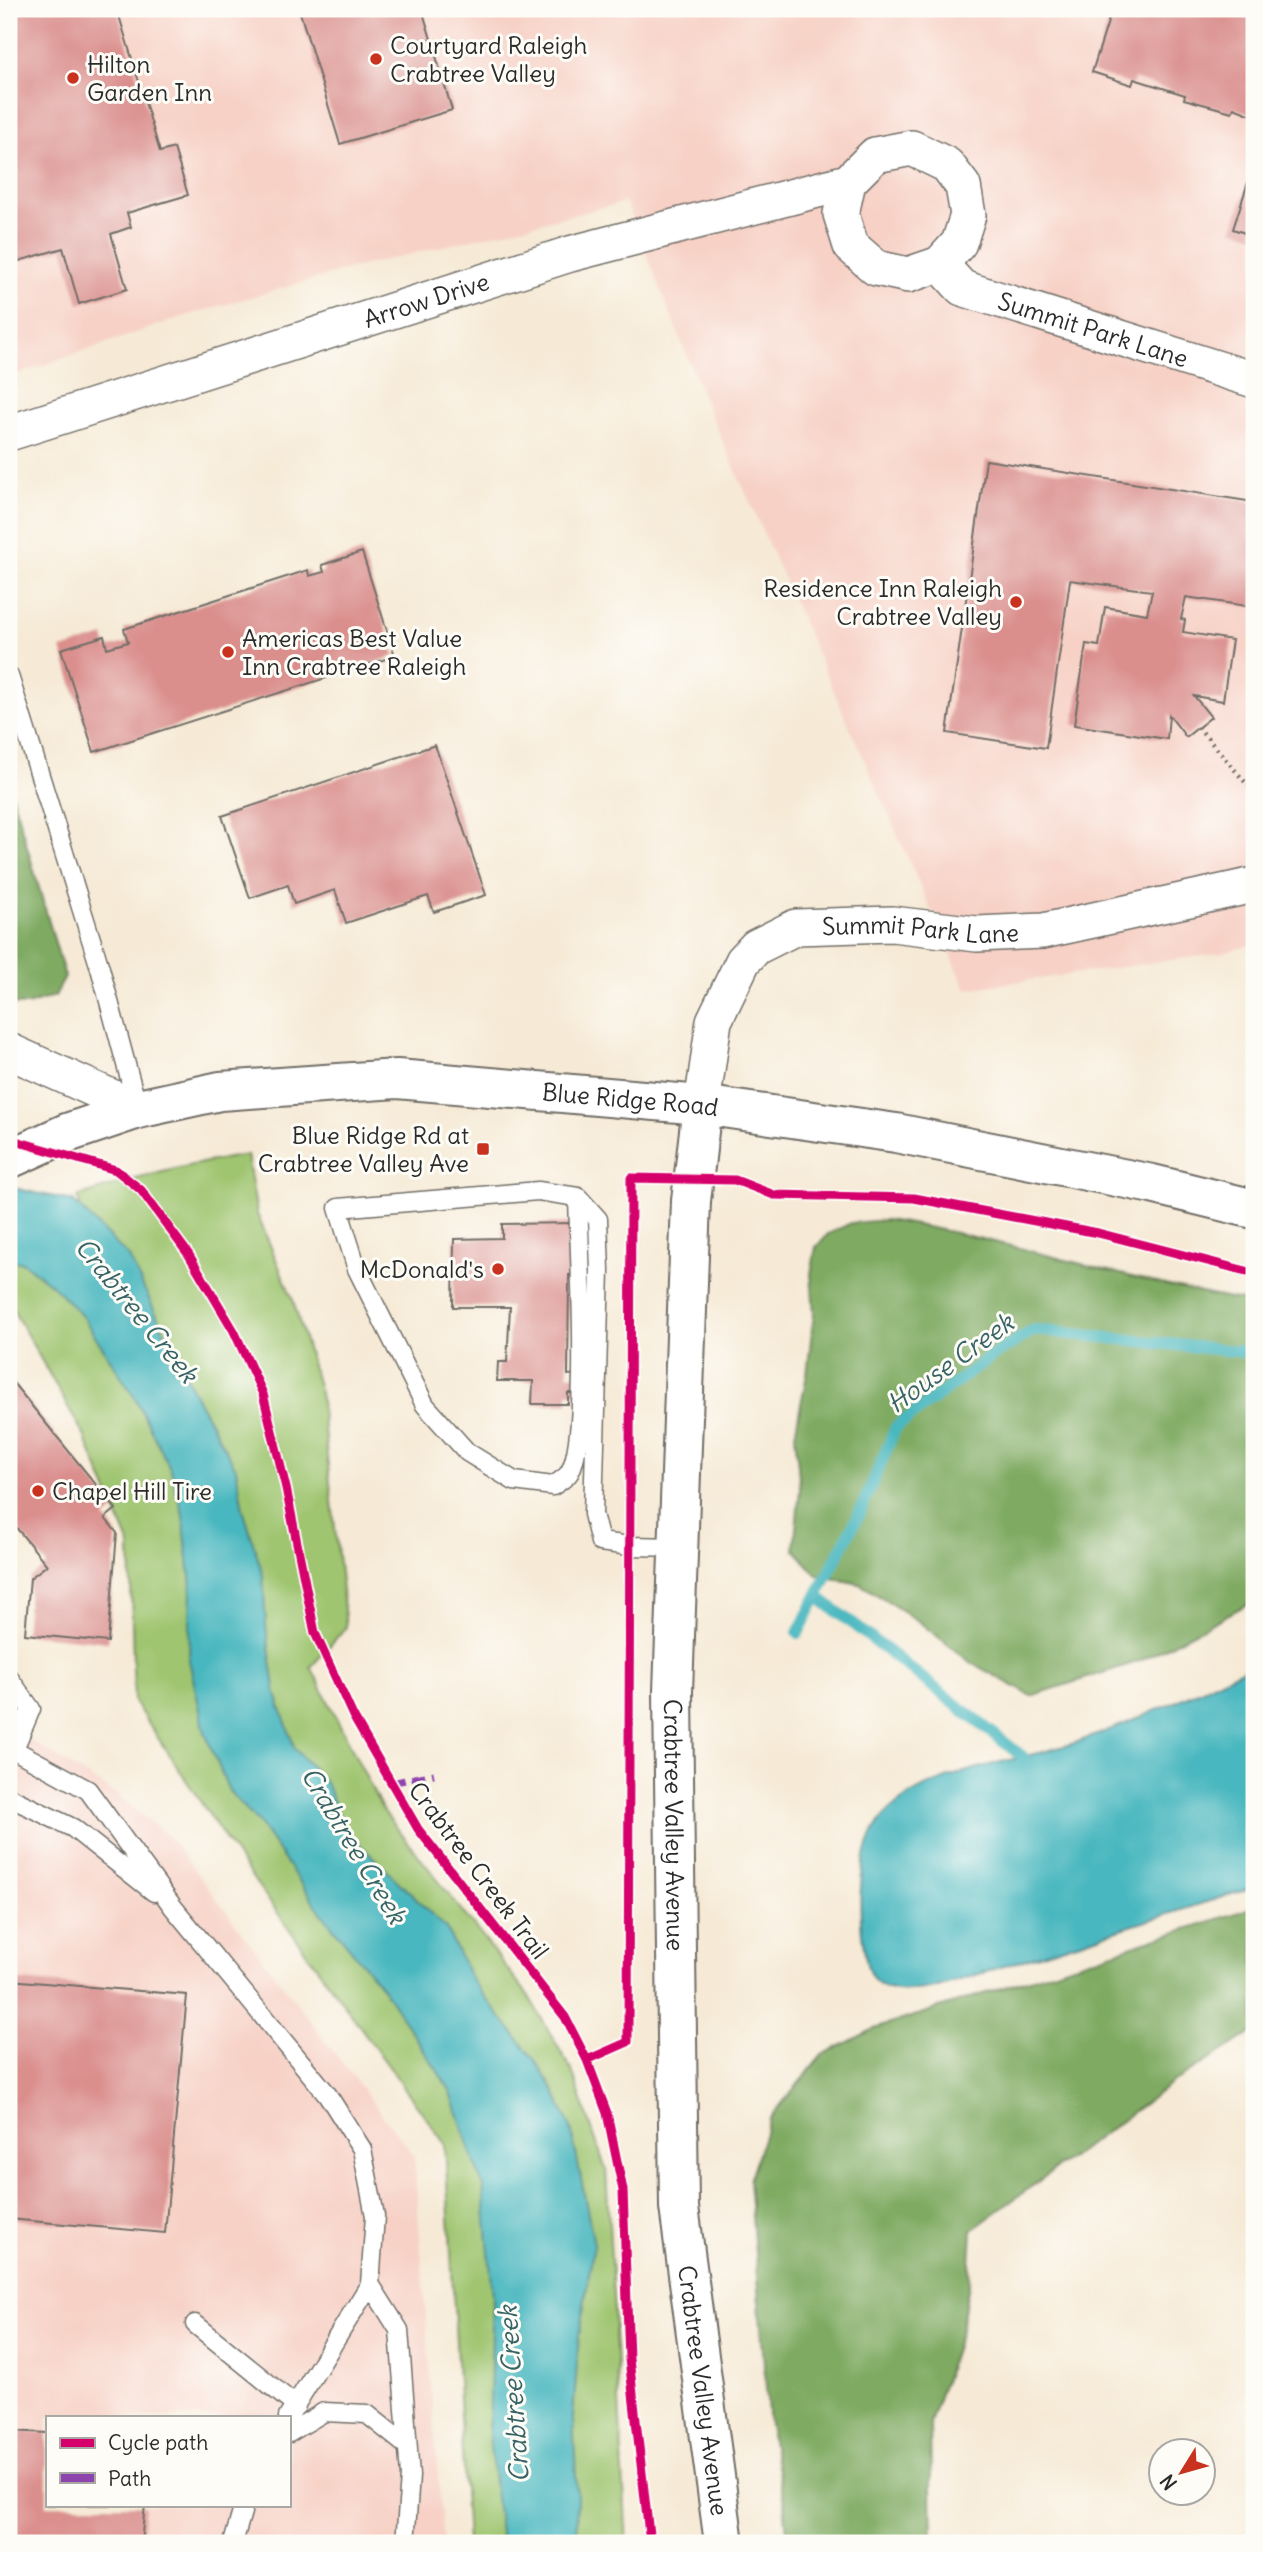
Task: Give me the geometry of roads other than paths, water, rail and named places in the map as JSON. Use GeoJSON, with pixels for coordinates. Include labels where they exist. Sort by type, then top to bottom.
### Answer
{"type":"FeatureCollection","features":[{"type":"Feature","properties":{"kind":"street"},"geometry":{"type":"LineString","coordinates":[[912,148],[947,164],[962,186],[968,215],[959,243],[940,264],[908,275],[876,268],[851,246],[841,214],[848,182],[875,155],[912,148]]}},
{"type":"Feature","properties":{"kind":"street","name":"Arrow Drive"},"geometry":{"type":"LineString","coordinates":[[9,433],[570,254],[848,182]]}},
{"type":"Feature","properties":{"kind":"street","name":"Summit Park Lane"},"geometry":{"type":"LineString","coordinates":[[940,264],[962,288],[1254,380]]}},
{"type":"Feature","properties":{"kind":"street","name":"Summit Park Lane"},"geometry":{"type":"LineString","coordinates":[[702,1105],[714,1021],[743,961],[756,947],[796,927],[892,924],[977,933],[1043,931],[1254,885]]}},
{"type":"Feature","properties":{"kind":"street"},"geometry":{"type":"LineString","coordinates":[[9,1051],[138,1109]]}},
{"type":"Feature","properties":{"kind":"street","name":"Blue Ridge Road"},"geometry":{"type":"LineString","coordinates":[[9,1159],[67,1133],[138,1109],[220,1091],[397,1079],[702,1105],[896,1133],[1152,1184],[1254,1209]]}},
{"type":"Feature","properties":{"kind":"street","name":"Crabtree Valley Avenue"},"geometry":{"type":"LineString","coordinates":[[702,1105],[692,1190],[673,1691],[679,2207],[724,2543]]}},
{"type":"Feature","properties":{"kind":"lane"},"geometry":{"type":"LineString","coordinates":[[9,676],[100,968],[138,1109]]}},
{"type":"Feature","properties":{"kind":"lane"},"geometry":{"type":"LineString","coordinates":[[578,1197],[581,1405],[578,1448],[569,1474],[552,1486],[514,1481],[467,1452],[425,1405],[357,1269],[338,1208],[538,1191],[578,1197],[598,1219],[600,1270],[593,1514],[600,1542],[679,1547]]}},
{"type":"Feature","properties":{"kind":"lane"},"geometry":{"type":"LineString","coordinates":[[9,1678],[32,1709],[10,1749],[88,1790],[173,1907],[327,2094],[362,2149],[375,2216],[370,2284],[292,2412],[195,2324]]}},
{"type":"Feature","properties":{"kind":"lane"},"geometry":{"type":"LineString","coordinates":[[9,1797],[73,1828],[173,1907]]}},
{"type":"Feature","properties":{"kind":"lane"},"geometry":{"type":"LineString","coordinates":[[370,2284],[399,2330],[410,2476],[405,2543]]}},
{"type":"Feature","properties":{"kind":"lane"},"geometry":{"type":"LineString","coordinates":[[290,2432],[324,2412],[367,2414],[407,2446]]}},
{"type":"Feature","properties":{"kind":"lane"},"geometry":{"type":"LineString","coordinates":[[233,2543],[244,2506]]}},
{"type":"Feature","properties":{"kind":"water","name":"Crabtree Creek"},"geometry":{"type":"Polygon","coordinates":[[[9,1187],[73,1201],[129,1257],[196,1397],[236,1468],[243,1509],[263,1575],[266,1626],[276,1694],[295,1749],[326,1783],[345,1830],[446,1928],[472,1981],[534,2059],[555,2092],[571,2128],[594,2244],[579,2336],[573,2418],[577,2495],[576,2543],[501,2543],[489,2436],[493,2297],[483,2187],[450,2090],[384,1990],[323,1915],[259,1824],[229,1791],[205,1733],[189,1660],[191,1586],[183,1515],[171,1470],[135,1398],[83,1317],[55,1288],[24,1263],[9,1260],[9,1187]]]}},
{"type":"Feature","properties":{"kind":"water"},"geometry":{"type":"Polygon","coordinates":[[[1254,1664],[1254,1887],[938,1987],[896,1990],[886,1987],[871,1975],[862,1929],[863,1867],[874,1830],[884,1816],[903,1800],[925,1787],[976,1768],[1056,1748],[1102,1733],[1254,1664]]]}},
{"type":"Feature","properties":{"kind":"waterway","name":"House Creek"},"geometry":{"type":"LineString","coordinates":[[798,1633],[862,1508],[896,1427],[989,1358],[1034,1330],[1254,1353]]}},
{"type":"Feature","properties":{"kind":"waterway"},"geometry":{"type":"LineString","coordinates":[[817,1596],[1023,1757]]}},
{"type":"Feature","properties":{"kind":"place","name":"Courtyard Raleigh Crabtree Valley"},"geometry":{"type":"Point","coordinates":[376,59]}},
{"type":"Feature","properties":{"kind":"place","name":"Hilton Garden Inn"},"geometry":{"type":"Point","coordinates":[73,78]}},
{"type":"Feature","properties":{"kind":"place","name":"Residence Inn Raleigh Crabtree Valley"},"geometry":{"type":"Point","coordinates":[1016,602]}},
{"type":"Feature","properties":{"kind":"place","name":"Americas Best Value Inn Crabtree Raleigh"},"geometry":{"type":"Point","coordinates":[228,652]}},
{"type":"Feature","properties":{"kind":"place","name":"Blue Ridge Rd at Crabtree Valley Ave"},"geometry":{"type":"Point","coordinates":[483,1149]}},
{"type":"Feature","properties":{"kind":"place","name":"McDonald's"},"geometry":{"type":"Point","coordinates":[498,1269]}},
{"type":"Feature","properties":{"kind":"place","name":"Chapel Hill Tire"},"geometry":{"type":"Point","coordinates":[38,1491]}}]}
